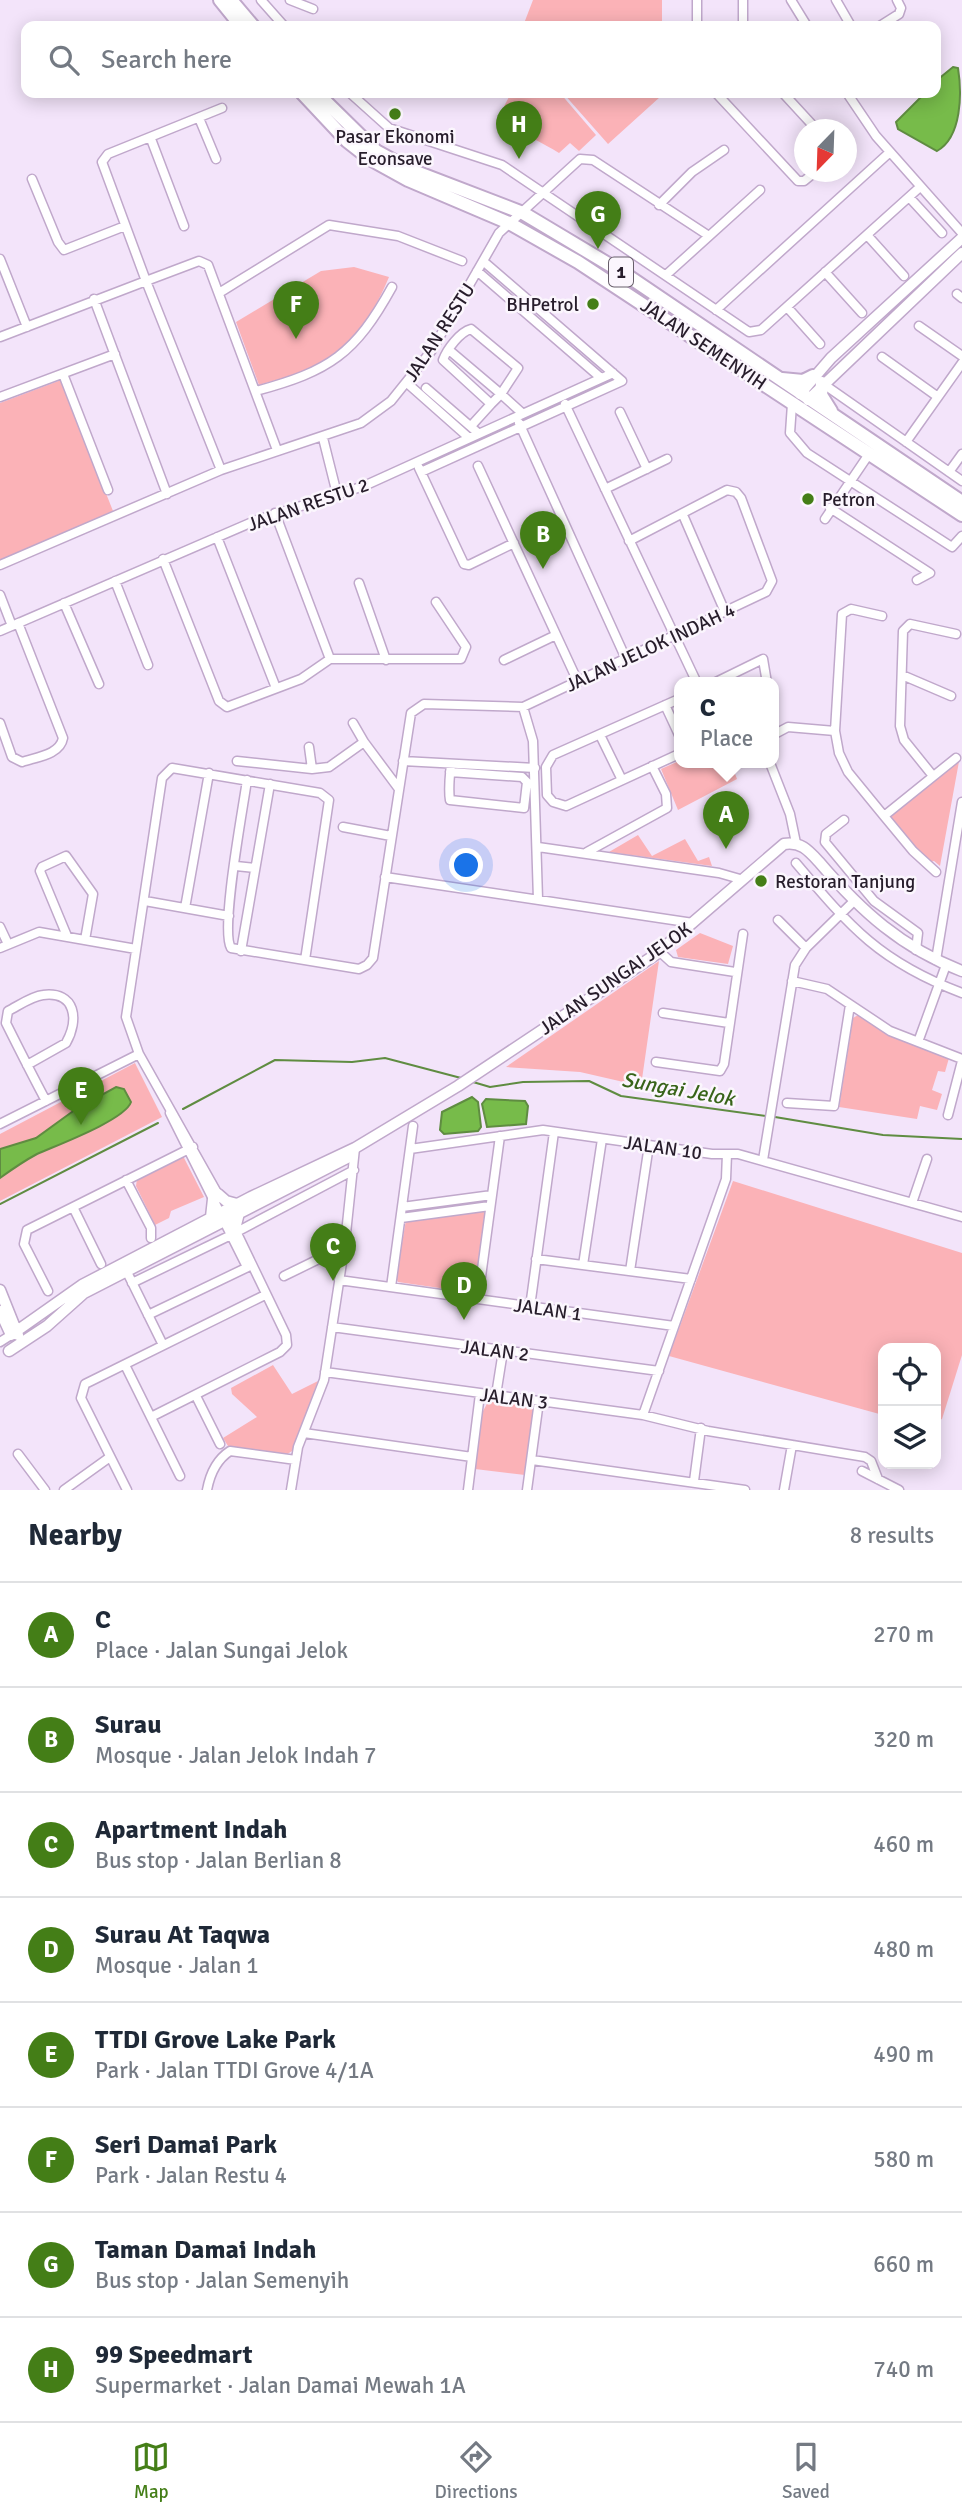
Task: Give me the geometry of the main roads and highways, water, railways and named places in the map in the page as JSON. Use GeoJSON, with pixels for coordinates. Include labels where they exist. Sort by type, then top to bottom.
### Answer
{"type":"FeatureCollection","features":[{"type":"Feature","properties":{"kind":"main road"},"geometry":{"type":"LineString","coordinates":[[220,0],[237,21]]}},
{"type":"Feature","properties":{"kind":"main road"},"geometry":{"type":"LineString","coordinates":[[231,0],[249,21]]}},
{"type":"Feature","properties":{"kind":"main road","name":"JALAN SEMENYIH"},"geometry":{"type":"LineString","coordinates":[[307,98],[348,141],[370,159],[408,180],[509,223],[578,262],[751,374],[838,419],[962,502]]}},
{"type":"Feature","properties":{"kind":"main road","name":"JALAN SEMENYIH"},"geometry":{"type":"LineString","coordinates":[[322,98],[376,151],[411,170],[523,213],[625,274],[778,379],[800,399]]}},
{"type":"Feature","properties":{"kind":"main road"},"geometry":{"type":"LineString","coordinates":[[778,379],[818,380],[823,402],[838,419]]}},
{"type":"Feature","properties":{"kind":"main road"},"geometry":{"type":"LineString","coordinates":[[800,399],[853,444],[962,515]]}},
{"type":"Feature","properties":{"kind":"waterway"},"geometry":{"type":"LineString","coordinates":[[183,1109],[275,1060],[352,1062],[385,1058],[461,1078]]}},
{"type":"Feature","properties":{"kind":"waterway","name":"Sungai Jelok"},"geometry":{"type":"LineString","coordinates":[[473,1082],[490,1087],[523,1082],[589,1081],[621,1096],[766,1116]]}},
{"type":"Feature","properties":{"kind":"waterway","name":"Sungai Jelok"},"geometry":{"type":"LineString","coordinates":[[775,1117],[883,1135],[962,1139]]}},
{"type":"Feature","properties":{"kind":"waterway"},"geometry":{"type":"LineString","coordinates":[[0,1204],[158,1123]]}},
{"type":"Feature","properties":{"kind":"place","name":"Pasar Ekonomi Econsave"},"geometry":{"type":"Point","coordinates":[395,114]}},
{"type":"Feature","properties":{"kind":"place","name":"99 Speedmart"},"geometry":{"type":"Point","coordinates":[519,159]}},
{"type":"Feature","properties":{"kind":"place","name":"Taman Damai Indah"},"geometry":{"type":"Point","coordinates":[598,249]}},
{"type":"Feature","properties":{"kind":"place","name":"BHPetrol"},"geometry":{"type":"Point","coordinates":[593,304]}},
{"type":"Feature","properties":{"kind":"place","name":"Seri Damai Park"},"geometry":{"type":"Point","coordinates":[296,339]}},
{"type":"Feature","properties":{"kind":"place","name":"Petron"},"geometry":{"type":"Point","coordinates":[808,499]}},
{"type":"Feature","properties":{"kind":"place","name":"Surau"},"geometry":{"type":"Point","coordinates":[543,569]}},
{"type":"Feature","properties":{"kind":"place","name":"C"},"geometry":{"type":"Point","coordinates":[726,849]}},
{"type":"Feature","properties":{"kind":"place","name":"Restoran Tanjung"},"geometry":{"type":"Point","coordinates":[761,881]}},
{"type":"Feature","properties":{"kind":"place","name":"TTDI Grove Lake Park"},"geometry":{"type":"Point","coordinates":[81,1125]}},
{"type":"Feature","properties":{"kind":"place","name":"Apartment Indah"},"geometry":{"type":"Point","coordinates":[333,1281]}},
{"type":"Feature","properties":{"kind":"place","name":"Surau At Taqwa"},"geometry":{"type":"Point","coordinates":[464,1320]}}]}
